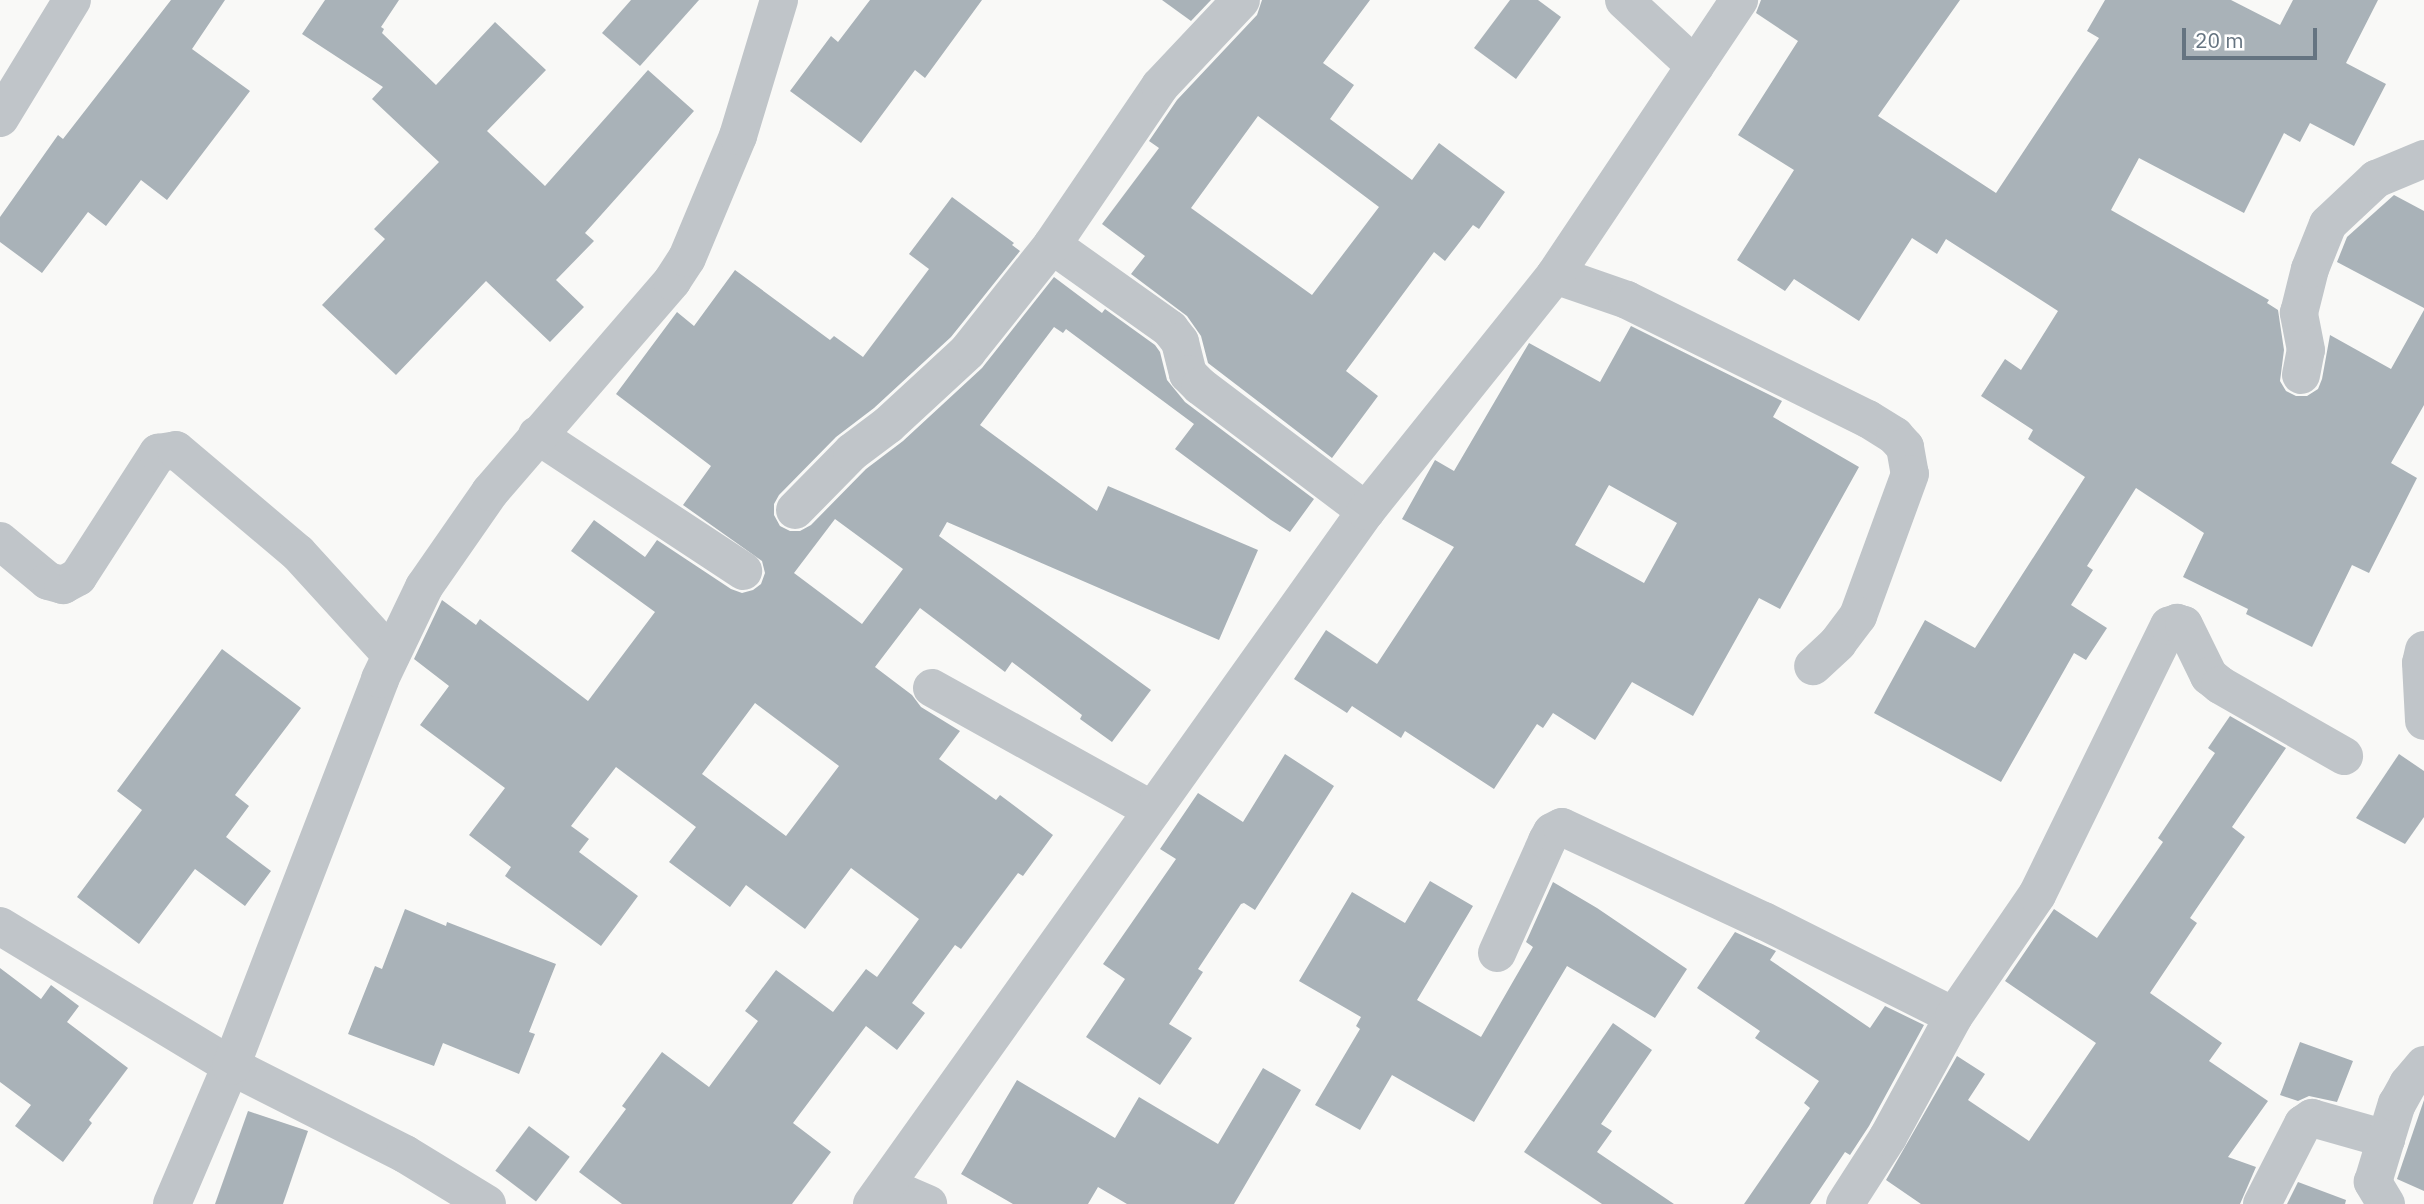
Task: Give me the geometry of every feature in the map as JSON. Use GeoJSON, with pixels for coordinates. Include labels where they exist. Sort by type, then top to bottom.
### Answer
{"type":"FeatureCollection","features":[{"type":"Feature","properties":{"kind":"street"},"geometry":{"type":"LineString","coordinates":[[0,118],[72,0]]}},
{"type":"Feature","properties":{"kind":"street"},"geometry":{"type":"LineString","coordinates":[[172,1204],[231,1066],[391,655],[424,587],[453,543],[537,435],[672,281],[687,258],[738,136],[779,0]]}},
{"type":"Feature","properties":{"kind":"street"},"geometry":{"type":"LineString","coordinates":[[795,510],[852,452],[888,425],[967,352],[1052,245],[1160,86],[1241,0]]}},
{"type":"Feature","properties":{"kind":"street"},"geometry":{"type":"LineString","coordinates":[[1624,0],[1695,66]]}},
{"type":"Feature","properties":{"kind":"street"},"geometry":{"type":"LineString","coordinates":[[928,1204],[879,1195],[1366,511],[1555,275],[1739,0]]}},
{"type":"Feature","properties":{"kind":"street"},"geometry":{"type":"LineString","coordinates":[[2301,375],[2306,350],[2299,313],[2310,269],[2328,224],[2376,179],[2424,159]]}},
{"type":"Feature","properties":{"kind":"street"},"geometry":{"type":"LineString","coordinates":[[1052,245],[1170,329],[1180,342],[1188,374],[1200,386],[1366,511]]}},
{"type":"Feature","properties":{"kind":"street"},"geometry":{"type":"LineString","coordinates":[[1555,275],[1626,300],[1868,419],[1895,436],[1905,447],[1910,460],[1910,474],[1858,616],[1838,643],[1813,666]]}},
{"type":"Feature","properties":{"kind":"street"},"geometry":{"type":"LineString","coordinates":[[537,435],[743,571]]}},
{"type":"Feature","properties":{"kind":"street"},"geometry":{"type":"LineString","coordinates":[[0,541],[48,581],[63,585],[79,577],[158,453],[176,450],[298,553],[391,655]]}},
{"type":"Feature","properties":{"kind":"street"},"geometry":{"type":"LineString","coordinates":[[1845,1204],[1888,1137],[1954,1016],[2037,895],[2169,626],[2177,623],[2184,625],[2209,676],[2220,685],[2344,756]]}},
{"type":"Feature","properties":{"kind":"street"},"geometry":{"type":"LineString","coordinates":[[2424,650],[2421,663],[2424,721]]}},
{"type":"Feature","properties":{"kind":"street"},"geometry":{"type":"LineString","coordinates":[[932,688],[1152,810]]}},
{"type":"Feature","properties":{"kind":"street"},"geometry":{"type":"LineString","coordinates":[[1497,953],[1547,841],[1552,832],[1562,827],[1764,921],[1954,1016]]}},
{"type":"Feature","properties":{"kind":"street"},"geometry":{"type":"LineString","coordinates":[[0,926],[231,1066],[405,1154],[486,1204]]}},
{"type":"Feature","properties":{"kind":"street"},"geometry":{"type":"LineString","coordinates":[[2386,1204],[2373,1182],[2397,1104],[2408,1084],[2424,1065]]}},
{"type":"Feature","properties":{"kind":"street"},"geometry":{"type":"LineString","coordinates":[[2262,1204],[2292,1141],[2303,1124],[2312,1118],[2386,1139]]}},
{"type":"Feature","properties":{"kind":"building"},"geometry":{"type":"Polygon","coordinates":[[[171,0],[225,0],[192,49],[250,91],[167,200],[141,180],[106,226],[88,212],[42,273],[0,242],[0,217],[58,135],[63,139],[171,0]]]}},
{"type":"Feature","properties":{"kind":"building"},"geometry":{"type":"Polygon","coordinates":[[[325,0],[399,0],[381,27],[384,29],[382,33],[436,85],[495,22],[546,70],[487,131],[545,186],[648,70],[694,111],[585,233],[594,241],[556,280],[584,307],[550,342],[486,281],[396,375],[322,305],[385,239],[374,229],[439,162],[372,99],[383,87],[302,34],[325,0]]]}},
{"type":"Feature","properties":{"kind":"building"},"geometry":{"type":"Polygon","coordinates":[[[631,0],[699,0],[640,66],[602,33],[631,0]]]}},
{"type":"Feature","properties":{"kind":"building"},"geometry":{"type":"Polygon","coordinates":[[[870,0],[982,0],[925,78],[915,70],[861,143],[790,91],[831,36],[838,42],[870,0]]]}},
{"type":"Feature","properties":{"kind":"building"},"geometry":{"type":"Polygon","coordinates":[[[1162,0],[1211,0],[1191,21],[1162,0]]]}},
{"type":"Feature","properties":{"kind":"building"},"geometry":{"type":"Polygon","coordinates":[[[1262,0],[1370,0],[1323,63],[1354,85],[1330,119],[1412,180],[1439,143],[1505,192],[1479,229],[1473,225],[1445,261],[1434,252],[1346,371],[1378,396],[1332,458],[1208,363],[1201,336],[1187,316],[1131,274],[1145,256],[1102,224],[1159,148],[1149,141],[1177,100],[1257,15],[1262,0]],[[1258,116],[1191,208],[1312,295],[1379,207],[1258,116]]]}},
{"type":"Feature","properties":{"kind":"building"},"geometry":{"type":"Polygon","coordinates":[[[1510,0],[1538,0],[1561,17],[1516,79],[1474,48],[1510,0]]]}},
{"type":"Feature","properties":{"kind":"building"},"geometry":{"type":"Polygon","coordinates":[[[1761,0],[1960,0],[1878,116],[1996,193],[2099,38],[2087,31],[2105,0],[2231,0],[2280,25],[2293,0],[2378,0],[2346,63],[2386,84],[2354,146],[2310,123],[2300,142],[2284,133],[2244,213],[2139,158],[2111,210],[2269,300],[2267,303],[2278,310],[2284,350],[2280,381],[2286,391],[2296,396],[2307,396],[2318,389],[2330,335],[2391,369],[2424,310],[2424,405],[2391,463],[2417,478],[2369,573],[2352,565],[2312,647],[2246,614],[2248,609],[2183,577],[2204,533],[2136,488],[2087,566],[2093,570],[2071,605],[2107,628],[2086,660],[2074,653],[2001,782],[1874,713],[1925,620],[1975,648],[2085,477],[2028,439],[2033,430],[1981,396],[2005,359],[2021,370],[2058,311],[1946,239],[1937,254],[1912,238],[1859,321],[1794,279],[1785,291],[1737,260],[1794,170],[1738,135],[1798,41],[1756,13],[1761,0]]]}},
{"type":"Feature","properties":{"kind":"building"},"geometry":{"type":"Polygon","coordinates":[[[2394,195],[2424,211],[2424,308],[2337,262],[2347,237],[2394,195]]]}},
{"type":"Feature","properties":{"kind":"building"},"geometry":{"type":"Polygon","coordinates":[[[952,197],[1014,243],[1012,245],[1020,251],[951,337],[874,408],[836,437],[779,495],[774,504],[774,515],[780,526],[790,531],[800,531],[811,525],[866,469],[903,441],[982,368],[1054,277],[1102,313],[1105,309],[1155,345],[1160,352],[1167,380],[1185,402],[1314,499],[1290,532],[1271,520],[1175,449],[1194,424],[1066,329],[1063,333],[1054,327],[980,425],[1097,511],[1108,486],[1258,550],[1219,640],[947,522],[939,536],[1151,690],[1112,742],[1080,719],[1082,715],[1012,662],[1005,672],[920,608],[875,667],[912,695],[921,707],[960,731],[939,759],[996,800],[1000,795],[1053,835],[1023,876],[1018,873],[961,949],[955,945],[912,1003],[925,1013],[897,1050],[866,1026],[793,1123],[831,1152],[792,1204],[622,1204],[579,1172],[626,1109],[622,1106],[662,1052],[709,1087],[758,1021],[745,1011],[776,970],[833,1012],[866,969],[877,977],[919,919],[851,868],[805,929],[746,885],[730,907],[669,862],[696,827],[616,767],[571,826],[589,839],[579,852],[638,896],[601,946],[505,876],[511,867],[469,835],[505,788],[420,725],[449,686],[414,659],[442,600],[476,625],[480,619],[588,701],[655,612],[571,551],[594,520],[645,557],[657,540],[731,589],[742,593],[761,584],[765,573],[762,561],[683,505],[711,466],[616,394],[677,312],[694,326],[735,270],[830,340],[834,336],[863,357],[929,269],[909,254],[952,197]],[[835,519],[794,573],[862,624],[903,569],[835,519]],[[755,703],[702,774],[786,836],[839,766],[755,703]]]}},
{"type":"Feature","properties":{"kind":"building"},"geometry":{"type":"Polygon","coordinates":[[[1631,326],[1782,401],[1773,417],[1859,467],[1780,609],[1759,598],[1693,716],[1632,682],[1595,740],[1553,713],[1543,728],[1537,724],[1494,789],[1405,731],[1401,738],[1352,706],[1347,713],[1294,679],[1326,630],[1377,664],[1454,547],[1402,519],[1435,460],[1454,471],[1529,343],[1600,382],[1631,326]],[[1609,485],[1575,545],[1644,583],[1677,523],[1609,485]]]}},
{"type":"Feature","properties":{"kind":"building"},"geometry":{"type":"Polygon","coordinates":[[[222,649],[301,708],[235,795],[249,806],[226,837],[271,871],[245,906],[195,869],[139,944],[77,897],[142,810],[117,791],[222,649]]]}},
{"type":"Feature","properties":{"kind":"building"},"geometry":{"type":"Polygon","coordinates":[[[2230,716],[2286,748],[2232,827],[2245,837],[2190,918],[2197,923],[2150,993],[2222,1043],[2209,1061],[2268,1101],[2228,1157],[2256,1167],[2240,1204],[1921,1204],[1886,1180],[1957,1056],[1985,1074],[1968,1100],[2029,1141],[2096,1043],[2005,981],[2054,909],[2097,938],[2163,842],[2158,838],[2215,753],[2208,748],[2230,716]]]}},
{"type":"Feature","properties":{"kind":"building"},"geometry":{"type":"Polygon","coordinates":[[[1285,754],[1334,786],[1255,910],[1244,903],[1241,904],[1198,969],[1203,972],[1169,1024],[1192,1038],[1160,1085],[1086,1037],[1125,979],[1103,964],[1176,859],[1160,849],[1198,793],[1243,822],[1285,754]]]}},
{"type":"Feature","properties":{"kind":"building"},"geometry":{"type":"Polygon","coordinates":[[[2399,754],[2424,771],[2424,817],[2405,844],[2356,818],[2399,754]]]}},
{"type":"Feature","properties":{"kind":"building"},"geometry":{"type":"Polygon","coordinates":[[[1430,881],[1473,906],[1417,1000],[1481,1037],[1533,947],[1526,942],[1553,882],[1597,908],[1687,969],[1655,1018],[1567,966],[1474,1122],[1392,1075],[1360,1130],[1315,1105],[1360,1029],[1356,1026],[1361,1017],[1299,981],[1352,892],[1405,923],[1430,881]]]}},
{"type":"Feature","properties":{"kind":"building"},"geometry":{"type":"Polygon","coordinates":[[[405,909],[446,926],[447,922],[556,964],[529,1032],[535,1034],[519,1074],[443,1043],[434,1066],[348,1034],[375,966],[382,969],[405,909]]]}},
{"type":"Feature","properties":{"kind":"building"},"geometry":{"type":"Polygon","coordinates":[[[1735,932],[1776,951],[1770,960],[1870,1028],[1885,1006],[1924,1025],[1869,1126],[1850,1155],[1845,1152],[1810,1204],[1744,1204],[1810,1108],[1804,1103],[1819,1081],[1755,1038],[1760,1031],[1697,988],[1735,932]]]}},
{"type":"Feature","properties":{"kind":"building"},"geometry":{"type":"Polygon","coordinates":[[[0,968],[41,999],[51,985],[79,1006],[67,1022],[128,1068],[89,1120],[92,1123],[63,1162],[15,1126],[31,1105],[0,1082],[0,968]]]}},
{"type":"Feature","properties":{"kind":"building"},"geometry":{"type":"Polygon","coordinates":[[[1613,1023],[1652,1050],[1601,1124],[1612,1131],[1597,1152],[1674,1204],[1602,1204],[1524,1152],[1613,1023]]]}},
{"type":"Feature","properties":{"kind":"building"},"geometry":{"type":"Polygon","coordinates":[[[2300,1042],[2353,1061],[2337,1102],[2309,1096],[2298,1101],[2280,1095],[2300,1042]]]}},
{"type":"Feature","properties":{"kind":"building"},"geometry":{"type":"Polygon","coordinates":[[[1263,1068],[1301,1090],[1234,1204],[1127,1204],[1098,1187],[1088,1204],[1013,1204],[961,1174],[1017,1080],[1115,1138],[1139,1097],[1218,1144],[1263,1068]]]}},
{"type":"Feature","properties":{"kind":"building"},"geometry":{"type":"Polygon","coordinates":[[[2424,1100],[2424,1191],[2397,1179],[2424,1100]]]}},
{"type":"Feature","properties":{"kind":"building"},"geometry":{"type":"Polygon","coordinates":[[[248,1111],[308,1131],[283,1204],[215,1204],[248,1111]]]}},
{"type":"Feature","properties":{"kind":"building"},"geometry":{"type":"Polygon","coordinates":[[[529,1126],[570,1157],[536,1201],[495,1171],[529,1126]]]}},
{"type":"Feature","properties":{"kind":"building"},"geometry":{"type":"Polygon","coordinates":[[[2298,1182],[2346,1200],[2345,1204],[2287,1204],[2298,1182]]]}}]}
